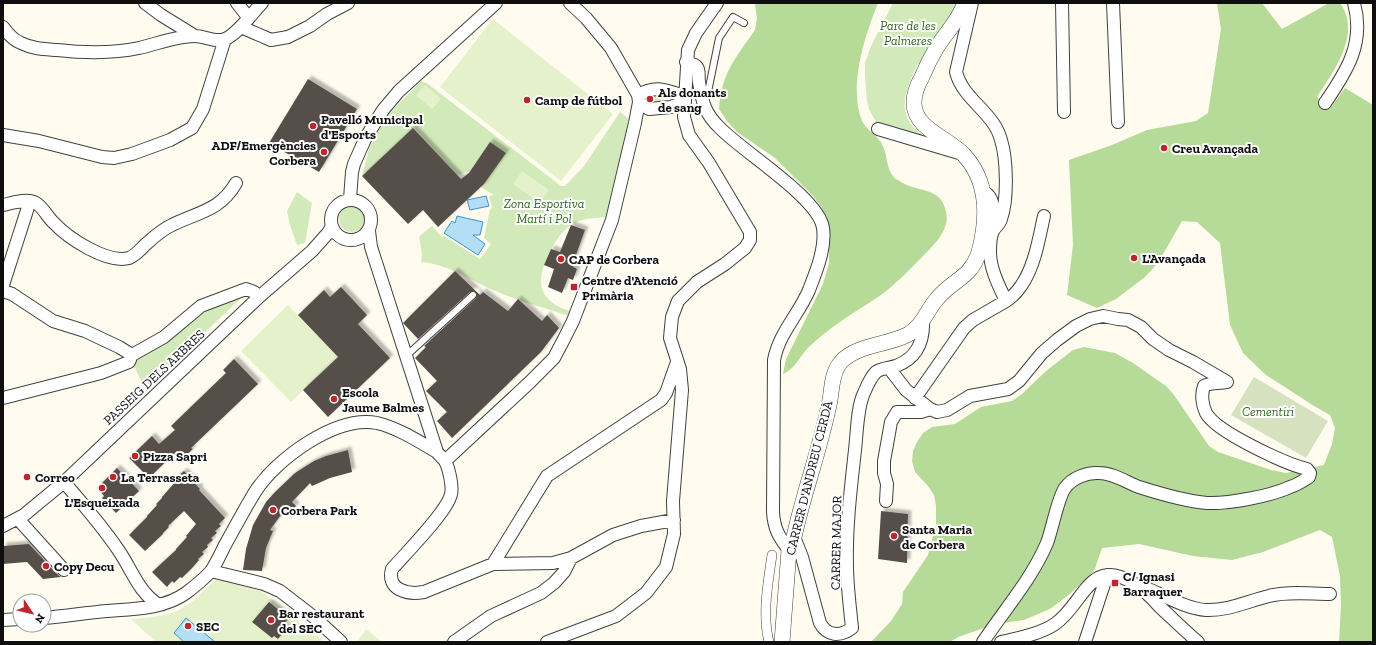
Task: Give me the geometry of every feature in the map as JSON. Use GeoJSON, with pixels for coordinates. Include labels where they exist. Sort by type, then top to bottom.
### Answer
{"type":"FeatureCollection","features":[{"type":"Feature","properties":{"kind":"street"},"geometry":{"type":"LineString","coordinates":[[145,3],[161,15],[195,36],[218,41],[225,39],[241,27],[248,17],[262,3]]}},
{"type":"Feature","properties":{"kind":"street"},"geometry":{"type":"LineString","coordinates":[[237,3],[248,17]]}},
{"type":"Feature","properties":{"kind":"street"},"geometry":{"type":"LineString","coordinates":[[241,27],[272,40],[288,37],[310,26],[327,14],[348,3]]}},
{"type":"Feature","properties":{"kind":"street"},"geometry":{"type":"LineString","coordinates":[[350,199],[354,164],[366,137],[383,110],[399,91],[496,3]]}},
{"type":"Feature","properties":{"kind":"street"},"geometry":{"type":"LineString","coordinates":[[570,3],[586,18],[611,48],[639,99],[649,109],[671,107],[685,99]]}},
{"type":"Feature","properties":{"kind":"street"},"geometry":{"type":"LineString","coordinates":[[702,24],[709,3]]}},
{"type":"Feature","properties":{"kind":"street"},"geometry":{"type":"LineString","coordinates":[[547,642],[616,616],[646,592],[666,567],[674,534],[673,500],[682,390],[677,361],[670,338],[672,317],[678,301],[697,282],[745,248],[750,240],[750,232],[708,162],[689,135],[684,117],[686,62],[688,50],[702,24],[717,3]]}},
{"type":"Feature","properties":{"kind":"street"},"geometry":{"type":"LineString","coordinates":[[965,3],[955,25],[944,38],[929,61],[918,86],[914,102],[915,109],[920,120],[928,128],[963,154],[977,175],[984,192],[989,195],[991,199],[993,206],[993,231],[990,254],[991,261],[995,276],[1006,301]]}},
{"type":"Feature","properties":{"kind":"street"},"geometry":{"type":"LineString","coordinates":[[972,3],[956,72],[958,82],[962,88],[983,110],[993,123],[1001,138],[1006,162],[1005,193],[1001,220],[993,231]]}},
{"type":"Feature","properties":{"kind":"street"},"geometry":{"type":"LineString","coordinates":[[1062,3],[1064,112]]}},
{"type":"Feature","properties":{"kind":"street"},"geometry":{"type":"LineString","coordinates":[[1114,3],[1118,122]]}},
{"type":"Feature","properties":{"kind":"street"},"geometry":{"type":"LineString","coordinates":[[1325,103],[1343,76],[1354,52],[1357,34],[1357,16],[1354,3]]}},
{"type":"Feature","properties":{"kind":"street"},"geometry":{"type":"LineString","coordinates":[[3,28],[10,37],[20,43],[34,48],[84,53],[112,52],[138,48],[173,39],[195,36]]}},
{"type":"Feature","properties":{"kind":"street"},"geometry":{"type":"LineString","coordinates":[[3,135],[39,141],[102,157],[114,158],[132,154],[170,140],[192,128],[203,109],[225,39]]}},
{"type":"Feature","properties":{"kind":"street"},"geometry":{"type":"LineString","coordinates":[[686,62],[695,65],[698,69],[704,108],[711,119],[728,136],[780,177],[807,201],[818,214],[824,229],[824,239],[821,252],[809,289],[800,307],[785,330],[778,345],[774,360],[773,512],[778,535],[792,544]]}},
{"type":"Feature","properties":{"kind":"street"},"geometry":{"type":"LineString","coordinates":[[441,457],[530,382],[554,358],[573,321],[612,220],[635,124],[639,99],[647,90],[657,88],[685,99]]}},
{"type":"Feature","properties":{"kind":"street"},"geometry":{"type":"LineString","coordinates":[[671,107],[684,117]]}},
{"type":"Feature","properties":{"kind":"street"},"geometry":{"type":"LineString","coordinates":[[878,129],[963,154]]}},
{"type":"Feature","properties":{"kind":"street"},"geometry":{"type":"LineString","coordinates":[[3,205],[30,201],[36,203],[53,223],[79,242],[92,250],[119,259],[128,258],[136,254],[162,230],[208,210],[229,194],[236,183]]}},
{"type":"Feature","properties":{"kind":"street","name":"CARRER D'ANDREU CERDÀ"},"geometry":{"type":"LineString","coordinates":[[782,642],[792,544],[825,426],[836,370],[843,359],[860,350],[907,335],[916,329],[936,299],[963,277],[974,264],[984,228],[984,192]]}},
{"type":"Feature","properties":{"kind":"street"},"geometry":{"type":"LineString","coordinates":[[350,199],[360,201],[368,207],[372,216],[371,226],[366,234],[358,239],[349,240],[341,237],[335,232],[332,226],[331,217],[334,209],[341,202],[350,199]]}},
{"type":"Feature","properties":{"kind":"street"},"geometry":{"type":"LineString","coordinates":[[3,285],[30,201]]}},
{"type":"Feature","properties":{"kind":"street"},"geometry":{"type":"LineString","coordinates":[[915,398],[964,328],[973,320],[1006,301],[1022,285],[1030,266],[1044,216]]}},
{"type":"Feature","properties":{"kind":"street","name":"PASSEIG DELS ARBRES"},"geometry":{"type":"LineString","coordinates":[[3,526],[18,519],[64,482],[259,297],[320,243],[332,226]]}},
{"type":"Feature","properties":{"kind":"street"},"geometry":{"type":"LineString","coordinates":[[369,230],[371,247],[430,428],[441,457],[448,470],[452,493],[449,501],[439,515],[392,569],[391,578],[398,589],[413,594],[424,592],[493,564],[552,564],[571,558],[613,535],[642,526],[674,520]]}},
{"type":"Feature","properties":{"kind":"street","name":"PASSEIG DELS ARBRES"},"geometry":{"type":"LineString","coordinates":[[320,243],[341,237]]}},
{"type":"Feature","properties":{"kind":"street"},"geometry":{"type":"LineString","coordinates":[[3,398],[101,373],[129,362],[132,355],[164,337],[201,306],[246,289],[254,292],[259,297]]}},
{"type":"Feature","properties":{"kind":"street"},"geometry":{"type":"LineString","coordinates":[[3,291],[12,294],[53,321],[85,331],[119,347],[132,355]]}},
{"type":"Feature","properties":{"kind":"street"},"geometry":{"type":"LineString","coordinates":[[923,320],[924,331],[921,344],[914,354],[904,361],[888,368],[906,390],[930,409],[937,412],[947,410],[970,396],[1008,389],[1019,381],[1042,354],[1057,340],[1076,326],[1090,319],[1104,316],[1128,320],[1140,327],[1153,339],[1169,350],[1227,382],[1210,383],[1204,386],[1201,393],[1206,413],[1216,424],[1271,457],[1296,467],[1307,469],[1310,473],[1309,477],[1290,488],[1266,495],[1226,502],[1209,503],[1174,497],[1139,487],[1112,475],[1100,473],[1088,474],[1072,481],[1064,489],[1047,543],[1034,569],[983,642]]}},
{"type":"Feature","properties":{"kind":"street"},"geometry":{"type":"LineString","coordinates":[[493,564],[547,476],[661,400],[669,386],[677,361]]}},
{"type":"Feature","properties":{"kind":"street","name":"CARRER MAJOR"},"geometry":{"type":"LineString","coordinates":[[792,544],[802,557],[823,629],[831,633],[838,634],[847,632],[852,628],[846,563],[854,462],[862,397],[869,382],[876,372],[881,369],[888,368]]}},
{"type":"Feature","properties":{"kind":"street"},"geometry":{"type":"LineString","coordinates":[[886,501],[887,484],[884,473],[884,461],[891,422],[897,412],[921,412],[930,409]]}},
{"type":"Feature","properties":{"kind":"street"},"geometry":{"type":"LineString","coordinates":[[52,617],[159,605],[173,601],[186,593],[211,571],[256,491],[272,470],[291,454],[328,432],[349,425],[376,423],[416,439],[441,457]]}},
{"type":"Feature","properties":{"kind":"street"},"geometry":{"type":"LineString","coordinates":[[416,439],[427,432],[430,428]]}},
{"type":"Feature","properties":{"kind":"street"},"geometry":{"type":"LineString","coordinates":[[64,482],[97,521],[119,551],[144,593],[159,605]]}},
{"type":"Feature","properties":{"kind":"street"},"geometry":{"type":"LineString","coordinates":[[18,519],[64,570]]}},
{"type":"Feature","properties":{"kind":"street"},"geometry":{"type":"LineString","coordinates":[[769,642],[766,630],[766,608],[772,555]]}},
{"type":"Feature","properties":{"kind":"street"},"geometry":{"type":"LineString","coordinates":[[454,642],[491,616],[541,593],[554,583],[564,572],[571,558]]}},
{"type":"Feature","properties":{"kind":"street"},"geometry":{"type":"LineString","coordinates":[[211,571],[264,584],[280,591],[315,618],[341,642]]}},
{"type":"Feature","properties":{"kind":"street"},"geometry":{"type":"LineString","coordinates":[[1085,642],[1107,575]]}},
{"type":"Feature","properties":{"kind":"street"},"geometry":{"type":"LineString","coordinates":[[1001,642],[1045,630],[1057,623],[1076,603],[1088,584],[1097,578],[1107,575],[1121,577],[1196,608],[1206,610],[1236,606],[1270,595],[1300,593],[1330,594]]}},
{"type":"Feature","properties":{"kind":"street"},"geometry":{"type":"LineString","coordinates":[[1134,583],[1148,594],[1198,642]]}},
{"type":"Feature","properties":{"kind":"lane"},"geometry":{"type":"LineString","coordinates":[[703,99],[708,92],[719,38],[733,17],[744,23]]}},
{"type":"Feature","properties":{"kind":"lane"},"geometry":{"type":"LineString","coordinates":[[406,356],[473,295]]}},
{"type":"Feature","properties":{"kind":"green space"},"geometry":{"type":"Polygon","coordinates":[[[756,3],[878,3],[868,30],[857,77],[858,107],[862,121],[881,142],[885,150],[890,172],[893,176],[912,187],[938,196],[943,203],[947,216],[945,228],[940,237],[903,276],[881,295],[838,323],[817,340],[806,350],[794,366],[783,374],[786,359],[823,284],[829,263],[829,227],[822,208],[813,196],[775,158],[737,132],[719,109],[720,97],[726,76],[755,30],[757,18],[756,3]]]}},
{"type":"Feature","properties":{"kind":"green space","name":"Parc de les Palmeres"},"geometry":{"type":"Polygon","coordinates":[[[893,3],[960,3],[920,65],[918,64],[906,93],[905,108],[910,123],[927,138],[878,126],[869,109],[867,101],[865,63],[871,46],[893,3]]]}},
{"type":"Feature","properties":{"kind":"green space"},"geometry":{"type":"Polygon","coordinates":[[[1217,3],[1262,3],[1282,29],[1329,3],[1340,3],[1346,15],[1348,27],[1347,39],[1338,64],[1317,97],[1330,108],[1345,88],[1373,105],[1373,642],[1339,642],[1341,604],[1340,576],[1332,537],[1320,530],[1263,552],[1232,560],[1193,556],[1139,544],[1102,548],[1094,571],[1071,593],[1050,609],[1024,620],[996,624],[958,637],[950,642],[871,642],[891,621],[902,604],[903,592],[928,555],[936,525],[936,506],[934,495],[915,472],[912,461],[913,451],[923,433],[932,427],[955,424],[981,407],[1012,401],[1022,394],[1046,371],[1073,350],[1084,347],[1115,353],[1133,363],[1166,386],[1174,395],[1209,446],[1218,452],[1271,470],[1286,473],[1324,465],[1332,444],[1335,428],[1330,415],[1266,375],[1243,353],[1230,325],[1220,243],[1197,222],[1182,221],[1158,263],[1145,277],[1116,299],[1097,308],[1067,295],[1073,245],[1069,160],[1112,145],[1147,130],[1196,121],[1208,113],[1221,29],[1217,3]]]}},
{"type":"Feature","properties":{"kind":"green space","name":"Camp de fútbol"},"geometry":{"type":"Polygon","coordinates":[[[493,19],[613,114],[561,181],[440,87],[493,19]]]}},
{"type":"Feature","properties":{"kind":"green space","name":"Zona Esportiva Martí i Pol"},"geometry":{"type":"Polygon","coordinates":[[[421,81],[428,84],[561,186],[565,186],[584,166],[620,112],[629,119],[607,217],[584,220],[571,225],[565,230],[559,236],[549,254],[542,273],[541,282],[544,293],[553,303],[570,311],[569,316],[507,296],[441,266],[421,262],[422,254],[419,237],[432,226],[442,237],[444,236],[480,259],[491,244],[484,238],[490,209],[492,208],[489,196],[494,195],[481,187],[483,184],[470,171],[457,175],[414,128],[362,176],[370,146],[386,117],[421,81]]]}},
{"type":"Feature","properties":{"kind":"green space"},"geometry":{"type":"Polygon","coordinates":[[[425,85],[441,99],[432,109],[416,95],[425,85]]]}},
{"type":"Feature","properties":{"kind":"green space"},"geometry":{"type":"Polygon","coordinates":[[[652,93],[661,96],[661,104],[649,104],[648,98],[652,93]]]}},
{"type":"Feature","properties":{"kind":"green space"},"geometry":{"type":"Polygon","coordinates":[[[522,171],[549,190],[540,203],[513,184],[522,171]]]}},
{"type":"Feature","properties":{"kind":"green space"},"geometry":{"type":"Polygon","coordinates":[[[297,192],[312,203],[305,243],[297,245],[287,211],[297,192]]]}},
{"type":"Feature","properties":{"kind":"green space"},"geometry":{"type":"Polygon","coordinates":[[[352,206],[361,210],[365,219],[361,228],[352,232],[343,228],[339,219],[343,210],[352,206]]]}},
{"type":"Feature","properties":{"kind":"green space"},"geometry":{"type":"Polygon","coordinates":[[[241,298],[145,389],[134,366],[140,357],[167,342],[202,314],[216,305],[241,298]]]}},
{"type":"Feature","properties":{"kind":"green space"},"geometry":{"type":"Polygon","coordinates":[[[288,305],[338,357],[291,402],[241,351],[288,305]]]}},
{"type":"Feature","properties":{"kind":"green space","name":"Cementiri"},"geometry":{"type":"Polygon","coordinates":[[[1254,377],[1328,421],[1306,458],[1231,415],[1254,377]]]}},
{"type":"Feature","properties":{"kind":"green space"},"geometry":{"type":"Polygon","coordinates":[[[217,578],[261,591],[324,642],[156,642],[131,619],[159,616],[175,612],[189,604],[217,578]]]}},
{"type":"Feature","properties":{"kind":"green space"},"geometry":{"type":"Polygon","coordinates":[[[366,629],[382,642],[357,642],[366,629]]]}},
{"type":"Feature","properties":{"kind":"water"},"geometry":{"type":"Polygon","coordinates":[[[486,196],[489,206],[470,210],[467,200],[486,196]]]}},
{"type":"Feature","properties":{"kind":"water"},"geometry":{"type":"Polygon","coordinates":[[[457,216],[483,222],[480,235],[473,235],[485,244],[478,255],[444,233],[452,221],[455,223],[457,216]]]}},
{"type":"Feature","properties":{"kind":"water","name":"SEC"},"geometry":{"type":"Polygon","coordinates":[[[186,618],[215,642],[184,642],[174,633],[186,618]]]}},
{"type":"Feature","properties":{"kind":"building","name":"Pavelló Municipal d'Esports"},"geometry":{"type":"Polygon","coordinates":[[[308,79],[357,109],[319,172],[269,143],[308,79]]]}},
{"type":"Feature","properties":{"kind":"building"},"geometry":{"type":"Polygon","coordinates":[[[413,128],[461,179],[469,173],[490,142],[506,153],[484,184],[438,227],[423,210],[408,224],[362,176],[413,128]]]}},
{"type":"Feature","properties":{"kind":"building","name":"CAP de Corbera"},"geometry":{"type":"Polygon","coordinates":[[[571,225],[585,230],[572,266],[577,269],[573,280],[568,278],[562,293],[548,287],[554,269],[544,265],[551,249],[560,252],[571,225]]]}},
{"type":"Feature","properties":{"kind":"building"},"geometry":{"type":"Polygon","coordinates":[[[455,271],[480,295],[483,292],[508,311],[518,299],[542,321],[547,315],[559,328],[541,352],[452,438],[437,421],[447,412],[426,391],[437,381],[415,358],[426,347],[424,346],[476,298],[477,294],[474,291],[470,292],[418,339],[403,323],[455,271]]]}},
{"type":"Feature","properties":{"kind":"building"},"geometry":{"type":"Polygon","coordinates":[[[341,287],[367,315],[358,324],[390,358],[328,417],[303,390],[338,357],[298,315],[324,290],[330,297],[341,287]]]}},
{"type":"Feature","properties":{"kind":"building"},"geometry":{"type":"Polygon","coordinates":[[[234,359],[258,384],[191,448],[193,449],[183,458],[177,451],[149,478],[129,458],[152,436],[159,444],[175,430],[171,426],[226,373],[223,370],[234,359]]]}},
{"type":"Feature","properties":{"kind":"building","name":"Corbera Park"},"geometry":{"type":"Polygon","coordinates":[[[348,450],[352,472],[330,478],[312,486],[310,483],[292,502],[296,506],[291,511],[286,508],[270,530],[273,531],[266,548],[262,571],[243,570],[246,549],[253,525],[266,502],[295,473],[314,461],[348,450]]]}},
{"type":"Feature","properties":{"kind":"building"},"geometry":{"type":"Polygon","coordinates":[[[117,468],[139,491],[116,513],[102,498],[104,496],[97,488],[117,468]]]}},
{"type":"Feature","properties":{"kind":"building"},"geometry":{"type":"Polygon","coordinates":[[[184,471],[225,518],[219,524],[221,526],[215,531],[217,533],[211,538],[213,540],[202,552],[204,554],[198,559],[199,560],[182,578],[180,577],[174,583],[172,581],[167,587],[152,572],[176,550],[196,524],[184,511],[145,551],[129,535],[147,517],[177,480],[176,478],[184,471]]]}},
{"type":"Feature","properties":{"kind":"building","name":"Santa Maria de Corbera"},"geometry":{"type":"Polygon","coordinates":[[[881,511],[908,514],[907,563],[878,559],[881,511]]]}},
{"type":"Feature","properties":{"kind":"building"},"geometry":{"type":"Polygon","coordinates":[[[29,544],[61,577],[43,579],[27,562],[3,564],[3,546],[29,544]]]}},
{"type":"Feature","properties":{"kind":"building","name":"Bar restaurant del SEC"},"geometry":{"type":"Polygon","coordinates":[[[269,602],[289,618],[283,625],[287,628],[278,639],[274,636],[272,638],[252,622],[269,602]]]}},
{"type":"Feature","properties":{"kind":"place","name":"Als donants de sang"},"geometry":{"type":"Point","coordinates":[650,99]}},
{"type":"Feature","properties":{"kind":"place","name":"Camp de fútbol"},"geometry":{"type":"Point","coordinates":[527,100]}},
{"type":"Feature","properties":{"kind":"place","name":"Pavelló Municipal d'Esports"},"geometry":{"type":"Point","coordinates":[313,126]}},
{"type":"Feature","properties":{"kind":"place","name":"Creu Avançada"},"geometry":{"type":"Point","coordinates":[1164,148]}},
{"type":"Feature","properties":{"kind":"place","name":"ADF/Emergències Corbera"},"geometry":{"type":"Point","coordinates":[324,152]}},
{"type":"Feature","properties":{"kind":"place","name":"L'Avançada"},"geometry":{"type":"Point","coordinates":[1134,258]}},
{"type":"Feature","properties":{"kind":"place","name":"CAP de Corbera"},"geometry":{"type":"Point","coordinates":[561,259]}},
{"type":"Feature","properties":{"kind":"place","name":"Centre d'Atenció Primària"},"geometry":{"type":"Point","coordinates":[574,287]}},
{"type":"Feature","properties":{"kind":"place","name":"Escola Jaume Balmes"},"geometry":{"type":"Point","coordinates":[334,399]}},
{"type":"Feature","properties":{"kind":"place","name":"Pizza Sapri"},"geometry":{"type":"Point","coordinates":[135,456]}},
{"type":"Feature","properties":{"kind":"place","name":"Correo"},"geometry":{"type":"Point","coordinates":[27,477]}},
{"type":"Feature","properties":{"kind":"place","name":"La Terrasseta"},"geometry":{"type":"Point","coordinates":[113,477]}},
{"type":"Feature","properties":{"kind":"place","name":"L'Esqueixada"},"geometry":{"type":"Point","coordinates":[102,488]}},
{"type":"Feature","properties":{"kind":"place","name":"Corbera Park"},"geometry":{"type":"Point","coordinates":[273,510]}},
{"type":"Feature","properties":{"kind":"place","name":"Santa Maria de Corbera"},"geometry":{"type":"Point","coordinates":[894,536]}},
{"type":"Feature","properties":{"kind":"place","name":"Copy Decu"},"geometry":{"type":"Point","coordinates":[46,566]}},
{"type":"Feature","properties":{"kind":"place","name":"C/ Ignasi Barraquer"},"geometry":{"type":"Point","coordinates":[1115,583]}},
{"type":"Feature","properties":{"kind":"place","name":"Bar restaurant del SEC"},"geometry":{"type":"Point","coordinates":[271,620]}},
{"type":"Feature","properties":{"kind":"place","name":"SEC"},"geometry":{"type":"Point","coordinates":[188,626]}}]}
